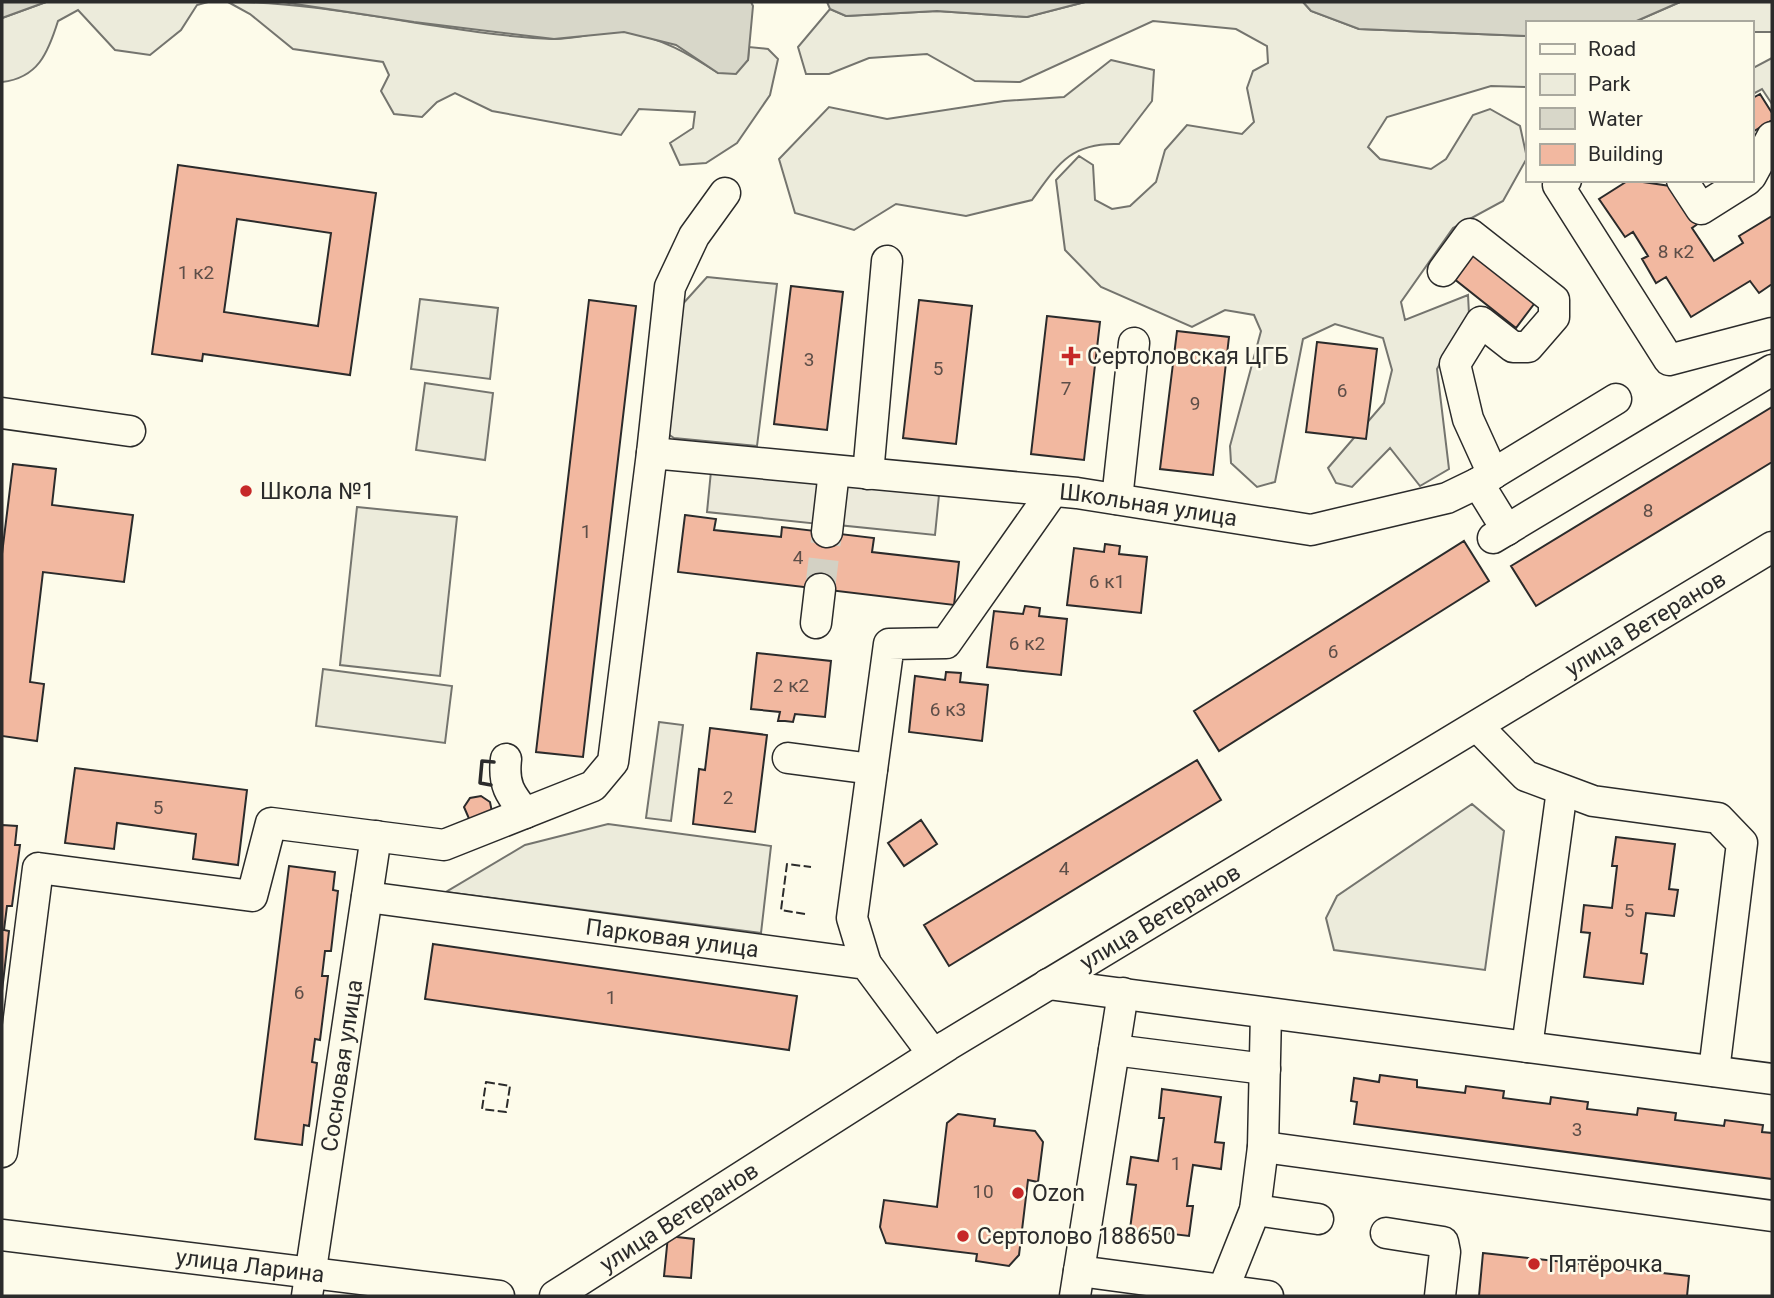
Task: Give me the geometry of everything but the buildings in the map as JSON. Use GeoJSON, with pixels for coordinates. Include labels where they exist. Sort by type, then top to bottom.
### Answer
{"type":"FeatureCollection","features":[{"type":"Feature","properties":{"kind":"street"},"geometry":{"type":"LineString","coordinates":[[1753,172],[1772,137]]}},
{"type":"Feature","properties":{"kind":"street"},"geometry":{"type":"LineString","coordinates":[[1563,182],[1558,185],[1669,360],[1772,333]]}},
{"type":"Feature","properties":{"kind":"street"},"geometry":{"type":"LineString","coordinates":[[1683,182],[1701,209],[1744,182]]}},
{"type":"Feature","properties":{"kind":"street"},"geometry":{"type":"LineString","coordinates":[[2,1152],[38,868],[252,896],[271,823],[444,845],[593,786],[613,762],[670,287],[694,236],[725,193]]}},
{"type":"Feature","properties":{"kind":"street"},"geometry":{"type":"LineString","coordinates":[[1443,271],[1469,234],[1555,300],[1553,317],[1528,347],[1513,347],[1481,322],[1455,364],[1500,534],[1772,370]]}},
{"type":"Feature","properties":{"kind":"street"},"geometry":{"type":"LineString","coordinates":[[868,474],[887,261]]}},
{"type":"Feature","properties":{"kind":"street"},"geometry":{"type":"LineString","coordinates":[[1117,499],[1134,342]]}},
{"type":"Feature","properties":{"kind":"street","name":"Школьная улица"},"geometry":{"type":"LineString","coordinates":[[652,453],[1053,491],[1311,530],[1447,498],[1486,479],[1616,399]]}},
{"type":"Feature","properties":{"kind":"street"},"geometry":{"type":"LineString","coordinates":[[2,413],[130,431]]}},
{"type":"Feature","properties":{"kind":"street"},"geometry":{"type":"LineString","coordinates":[[827,532],[834,471]]}},
{"type":"Feature","properties":{"kind":"street"},"geometry":{"type":"LineString","coordinates":[[933,1054],[866,964],[852,918],[888,644],[946,643],[1053,491]]}},
{"type":"Feature","properties":{"kind":"street","name":"улица Ветеранов"},"geometry":{"type":"LineString","coordinates":[[555,1296],[933,1054],[1772,547]]}},
{"type":"Feature","properties":{"kind":"street"},"geometry":{"type":"LineString","coordinates":[[816,623],[820,589]]}},
{"type":"Feature","properties":{"kind":"street"},"geometry":{"type":"LineString","coordinates":[[1477,726],[1526,776],[1593,801],[1718,818],[1742,843],[1714,1071]]}},
{"type":"Feature","properties":{"kind":"street"},"geometry":{"type":"LineString","coordinates":[[788,758],[872,769]]}},
{"type":"Feature","properties":{"kind":"street"},"geometry":{"type":"LineString","coordinates":[[506,760],[504,779],[507,790],[525,813]]}},
{"type":"Feature","properties":{"kind":"street"},"geometry":{"type":"LineString","coordinates":[[1527,1047],[1562,790]]}},
{"type":"Feature","properties":{"kind":"street","name":"Сосновая улица"},"geometry":{"type":"LineString","coordinates":[[309,1285],[376,836]]}},
{"type":"Feature","properties":{"kind":"street","name":"Парковая улица"},"geometry":{"type":"LineString","coordinates":[[367,897],[866,964]]}},
{"type":"Feature","properties":{"kind":"street"},"geometry":{"type":"LineString","coordinates":[[1048,984],[1772,1079]]}},
{"type":"Feature","properties":{"kind":"street"},"geometry":{"type":"LineString","coordinates":[[1122,993],[1077,1284],[1223,1290],[1268,1296]]}},
{"type":"Feature","properties":{"kind":"street"},"geometry":{"type":"LineString","coordinates":[[1223,1290],[1255,1210],[1264,1147],[1266,1013]]}},
{"type":"Feature","properties":{"kind":"street"},"geometry":{"type":"LineString","coordinates":[[1114,1050],[1265,1069]]}},
{"type":"Feature","properties":{"kind":"street"},"geometry":{"type":"LineString","coordinates":[[1264,1147],[1772,1216]]}},
{"type":"Feature","properties":{"kind":"street"},"geometry":{"type":"LineString","coordinates":[[1255,1210],[1318,1219]]}},
{"type":"Feature","properties":{"kind":"street"},"geometry":{"type":"LineString","coordinates":[[1386,1233],[1443,1242],[1445,1252],[1440,1296]]}},
{"type":"Feature","properties":{"kind":"street","name":"улица Ларина"},"geometry":{"type":"LineString","coordinates":[[2,1235],[309,1285],[499,1296]]}},
{"type":"Feature","properties":{"kind":"green space"},"geometry":{"type":"Polygon","coordinates":[[[46,2],[208,2],[197,5],[181,30],[150,55],[115,50],[78,10],[58,21],[45,53],[33,69],[14,80],[2,82],[2,18],[46,2]]]}},
{"type":"Feature","properties":{"kind":"green space"},"geometry":{"type":"Polygon","coordinates":[[[228,2],[309,7],[511,36],[561,39],[626,32],[675,48],[718,73],[748,60],[749,47],[768,49],[778,59],[770,95],[737,143],[706,163],[680,165],[670,143],[693,128],[695,112],[639,109],[621,135],[492,111],[455,93],[437,102],[422,117],[394,114],[381,91],[389,75],[383,62],[293,49],[250,14],[228,2]]]}},
{"type":"Feature","properties":{"kind":"green space"},"geometry":{"type":"Polygon","coordinates":[[[1085,2],[1303,2],[1311,11],[1359,29],[1526,36],[1526,87],[1491,86],[1387,117],[1368,147],[1380,159],[1431,169],[1446,159],[1473,115],[1490,109],[1520,126],[1526,160],[1503,201],[1453,228],[1401,302],[1405,320],[1468,295],[1469,314],[1437,369],[1449,469],[1420,486],[1390,448],[1352,487],[1336,483],[1328,468],[1384,403],[1392,370],[1383,338],[1335,324],[1303,339],[1275,482],[1257,487],[1231,463],[1230,446],[1261,331],[1254,315],[1225,310],[1192,327],[1101,287],[1065,250],[1056,180],[1079,156],[1093,165],[1095,200],[1112,209],[1130,206],[1156,182],[1165,150],[1187,125],[1242,134],[1254,122],[1247,88],[1253,71],[1268,63],[1267,46],[1236,29],[1153,21],[1020,82],[975,81],[927,54],[869,58],[829,74],[806,74],[798,47],[830,9],[846,16],[937,11],[1027,17],[1085,2]]]}},
{"type":"Feature","properties":{"kind":"green space"},"geometry":{"type":"Polygon","coordinates":[[[1680,2],[1772,2],[1772,32],[1753,32],[1753,21],[1637,21],[1680,2]]]}},
{"type":"Feature","properties":{"kind":"green space"},"geometry":{"type":"Polygon","coordinates":[[[1772,58],[1772,104],[1762,89],[1753,94],[1753,68],[1772,58]]]}},
{"type":"Feature","properties":{"kind":"green space"},"geometry":{"type":"Polygon","coordinates":[[[1111,60],[1154,70],[1152,101],[1119,144],[1103,144],[1077,151],[1058,166],[1032,200],[966,216],[896,204],[854,230],[795,213],[779,159],[829,107],[887,119],[1004,101],[1064,97],[1111,60]]]}},
{"type":"Feature","properties":{"kind":"green space"},"geometry":{"type":"Polygon","coordinates":[[[707,277],[777,284],[757,446],[674,438],[668,434],[680,307],[707,277]]]}},
{"type":"Feature","properties":{"kind":"green space"},"geometry":{"type":"Polygon","coordinates":[[[420,299],[498,308],[490,379],[411,369],[420,299]]]}},
{"type":"Feature","properties":{"kind":"green space"},"geometry":{"type":"Polygon","coordinates":[[[425,383],[493,393],[485,460],[416,450],[425,383]]]}},
{"type":"Feature","properties":{"kind":"green space"},"geometry":{"type":"Polygon","coordinates":[[[357,507],[457,517],[440,676],[340,665],[357,507]]]}},
{"type":"Feature","properties":{"kind":"green space"},"geometry":{"type":"Polygon","coordinates":[[[323,669],[452,686],[445,743],[316,726],[323,669]]]}},
{"type":"Feature","properties":{"kind":"green space"},"geometry":{"type":"Polygon","coordinates":[[[659,722],[683,725],[671,821],[646,818],[659,722]]]}},
{"type":"Feature","properties":{"kind":"green space"},"geometry":{"type":"Polygon","coordinates":[[[1472,804],[1504,831],[1485,970],[1334,950],[1326,918],[1337,896],[1472,804]]]}},
{"type":"Feature","properties":{"kind":"green space"},"geometry":{"type":"Polygon","coordinates":[[[608,824],[771,846],[761,933],[446,892],[525,845],[608,824]]]}},
{"type":"Feature","properties":{"kind":"shaded area"},"geometry":{"type":"Polygon","coordinates":[[[711,471],[823,483],[819,524],[707,512],[711,471]]]}},
{"type":"Feature","properties":{"kind":"shaded area"},"geometry":{"type":"Polygon","coordinates":[[[841,485],[939,495],[935,535],[838,525],[841,485]]]}},
{"type":"Feature","properties":{"kind":"water"},"geometry":{"type":"Polygon","coordinates":[[[2,2],[46,2],[2,18],[2,2]]]}},
{"type":"Feature","properties":{"kind":"water"},"geometry":{"type":"Polygon","coordinates":[[[282,2],[751,2],[753,6],[748,60],[736,74],[718,73],[676,45],[624,32],[554,39],[282,2]]]}},
{"type":"Feature","properties":{"kind":"water"},"geometry":{"type":"Polygon","coordinates":[[[827,2],[1085,2],[1027,17],[937,11],[846,16],[830,9],[827,2]]]}},
{"type":"Feature","properties":{"kind":"water"},"geometry":{"type":"Polygon","coordinates":[[[1303,2],[1680,2],[1637,21],[1526,21],[1526,36],[1359,29],[1311,11],[1303,2]]]}},
{"type":"Feature","properties":{"kind":"tunnel"},"geometry":{"type":"LineString","coordinates":[[820,589],[827,532]]}},
{"type":"Feature","properties":{"kind":"fence"},"geometry":{"type":"LineString","coordinates":[[805,914],[781,910],[787,864],[811,867]]}},
{"type":"Feature","properties":{"kind":"fence"},"geometry":{"type":"LineString","coordinates":[[486,1082],[510,1086],[506,1112],[482,1109],[486,1082]]}},
{"type":"Feature","properties":{"kind":"wall"},"geometry":{"type":"LineString","coordinates":[[491,785],[480,783],[482,761],[494,762]]}},
{"type":"Feature","properties":{"kind":"place","name":"Сертоловская ЦГБ"},"geometry":{"type":"Point","coordinates":[1071,356]}},
{"type":"Feature","properties":{"kind":"place","name":"Школа №1"},"geometry":{"type":"Point","coordinates":[246,491]}},
{"type":"Feature","properties":{"kind":"place","name":"Ozon"},"geometry":{"type":"Point","coordinates":[1018,1193]}},
{"type":"Feature","properties":{"kind":"place","name":"Сертолово 188650"},"geometry":{"type":"Point","coordinates":[963,1236]}},
{"type":"Feature","properties":{"kind":"place","name":"Пятёрочка"},"geometry":{"type":"Point","coordinates":[1534,1264]}}]}
